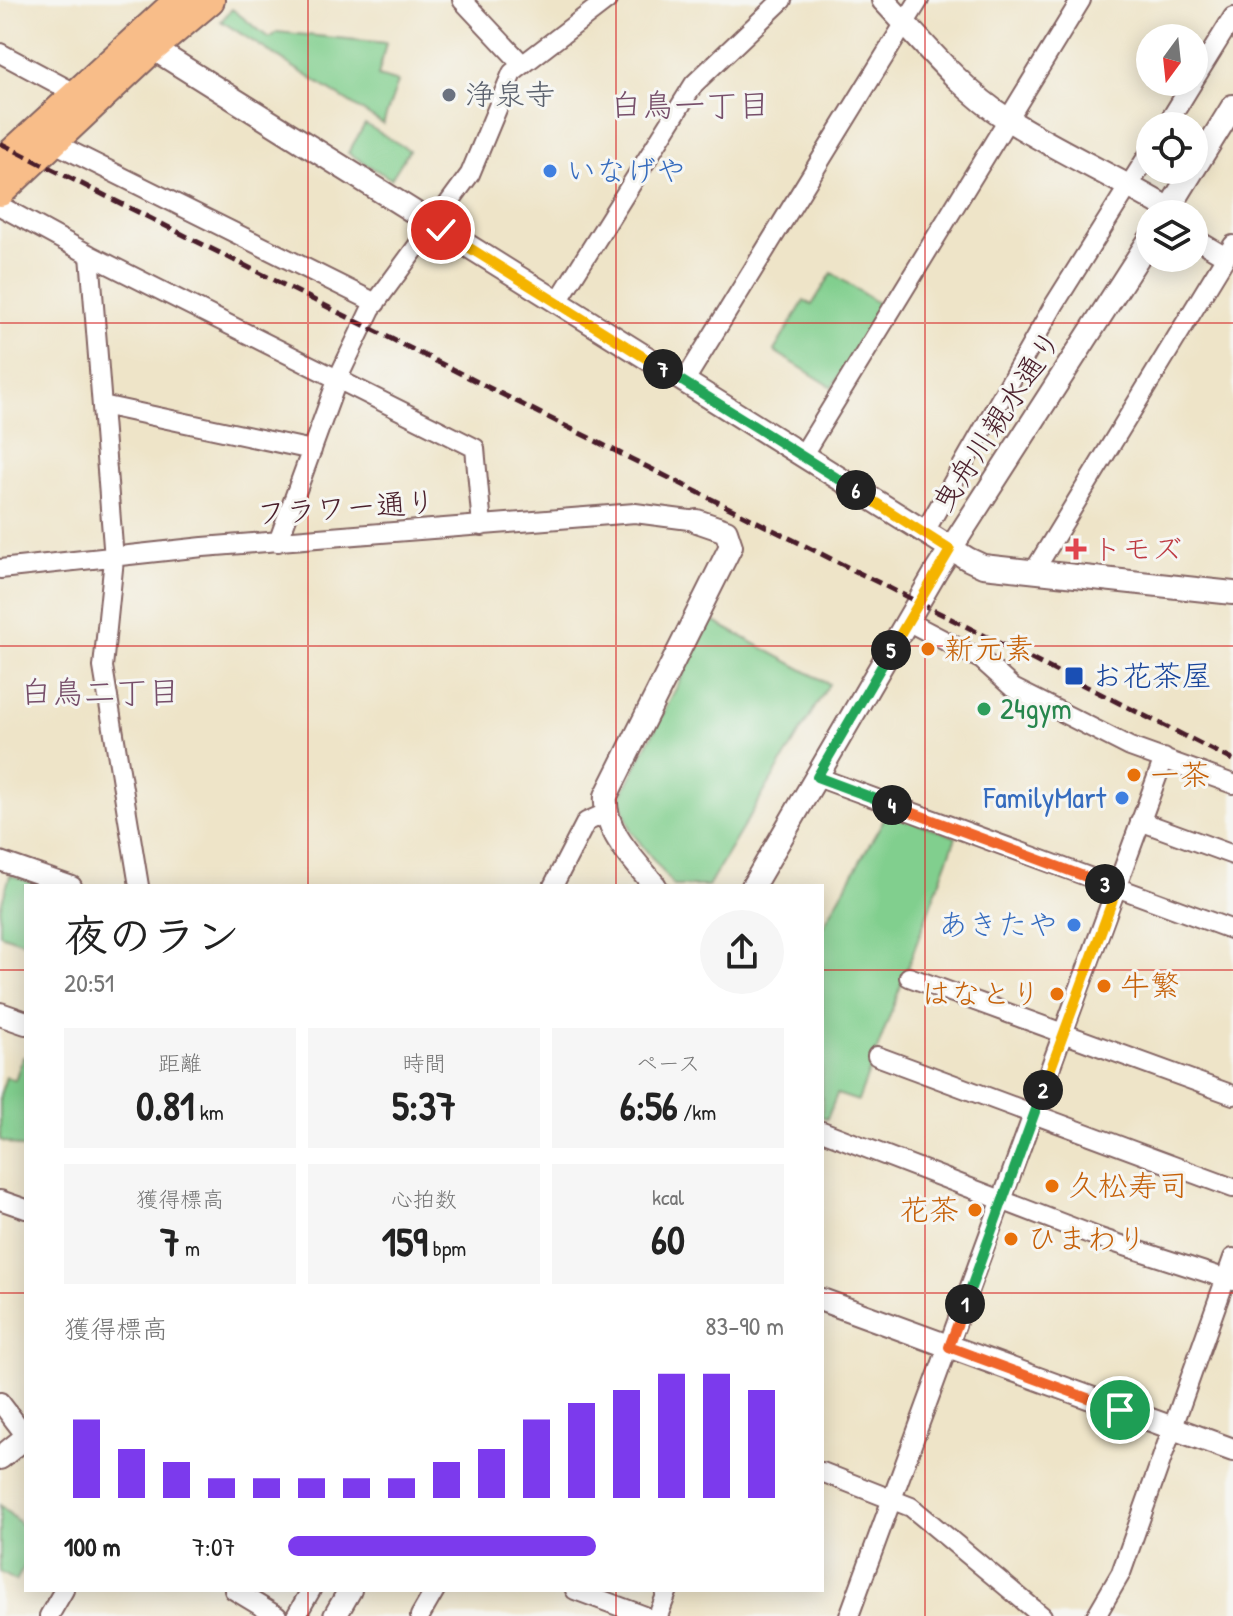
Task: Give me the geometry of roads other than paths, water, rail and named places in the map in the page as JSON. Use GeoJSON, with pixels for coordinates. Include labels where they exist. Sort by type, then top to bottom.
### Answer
{"type":"FeatureCollection","features":[{"type":"Feature","properties":{"kind":"highway"},"geometry":{"type":"LineString","coordinates":[[0,192],[52,142],[147,40],[179,0]]}},
{"type":"Feature","properties":{"kind":"highway"},"geometry":{"type":"LineString","coordinates":[[0,164],[75,93],[147,40],[210,0]]}},
{"type":"Feature","properties":{"kind":"street"},"geometry":{"type":"LineString","coordinates":[[462,0],[523,65]]}},
{"type":"Feature","properties":{"kind":"street"},"geometry":{"type":"LineString","coordinates":[[278,542],[338,378],[376,303],[470,174],[512,73],[607,0]]}},
{"type":"Feature","properties":{"kind":"street"},"geometry":{"type":"LineString","coordinates":[[557,303],[694,84],[782,0]]}},
{"type":"Feature","properties":{"kind":"street"},"geometry":{"type":"LineString","coordinates":[[883,0],[964,84],[1008,119],[1129,185],[1150,200]]}},
{"type":"Feature","properties":{"kind":"street"},"geometry":{"type":"LineString","coordinates":[[684,382],[919,0]]}},
{"type":"Feature","properties":{"kind":"street"},"geometry":{"type":"LineString","coordinates":[[802,456],[1081,0]]}},
{"type":"Feature","properties":{"kind":"street"},"geometry":{"type":"LineString","coordinates":[[1208,58],[1233,17]]}},
{"type":"Feature","properties":{"kind":"street"},"geometry":{"type":"LineString","coordinates":[[147,40],[434,226],[950,550],[983,566],[1233,593]]}},
{"type":"Feature","properties":{"kind":"street"},"geometry":{"type":"LineString","coordinates":[[0,53],[75,93]]}},
{"type":"Feature","properties":{"kind":"street"},"geometry":{"type":"LineString","coordinates":[[1208,147],[1233,106]]}},
{"type":"Feature","properties":{"kind":"street"},"geometry":{"type":"LineString","coordinates":[[52,142],[376,303]]}},
{"type":"Feature","properties":{"kind":"street"},"geometry":{"type":"LineString","coordinates":[[924,533],[1054,305],[1136,174]]}},
{"type":"Feature","properties":{"kind":"street"},"geometry":{"type":"LineString","coordinates":[[0,206],[90,255],[475,448],[482,526]]}},
{"type":"Feature","properties":{"kind":"street"},"geometry":{"type":"LineString","coordinates":[[1034,571],[1230,253],[1208,244]]}},
{"type":"Feature","properties":{"kind":"street"},"geometry":{"type":"LineString","coordinates":[[90,255],[114,559],[103,667],[139,884]]}},
{"type":"Feature","properties":{"kind":"street","name":"曳舟川親水通り"},"geometry":{"type":"LineString","coordinates":[[754,884],[950,550],[1136,261]]}},
{"type":"Feature","properties":{"kind":"street"},"geometry":{"type":"LineString","coordinates":[[102,405],[312,450]]}},
{"type":"Feature","properties":{"kind":"street","name":"フラワー通り"},"geometry":{"type":"LineString","coordinates":[[0,569],[278,542],[635,513],[697,521]]}},
{"type":"Feature","properties":{"kind":"street"},"geometry":{"type":"LineString","coordinates":[[654,884],[613,830],[606,813],[606,796],[731,546],[726,531],[697,521]]}},
{"type":"Feature","properties":{"kind":"street"},"geometry":{"type":"LineString","coordinates":[[907,621],[982,660],[1013,688],[1130,747],[1233,784]]}},
{"type":"Feature","properties":{"kind":"street"},"geometry":{"type":"LineString","coordinates":[[849,1616],[1164,758]]}},
{"type":"Feature","properties":{"kind":"street"},"geometry":{"type":"LineString","coordinates":[[817,777],[1233,930]]}},
{"type":"Feature","properties":{"kind":"street"},"geometry":{"type":"LineString","coordinates":[[554,884],[586,822],[606,813]]}},
{"type":"Feature","properties":{"kind":"street"},"geometry":{"type":"LineString","coordinates":[[1140,821],[1233,855]]}},
{"type":"Feature","properties":{"kind":"street"},"geometry":{"type":"LineString","coordinates":[[0,861],[66,884]]}},
{"type":"Feature","properties":{"kind":"street"},"geometry":{"type":"LineString","coordinates":[[909,977],[1233,1095]]}},
{"type":"Feature","properties":{"kind":"street"},"geometry":{"type":"LineString","coordinates":[[0,1014],[24,1022]]}},
{"type":"Feature","properties":{"kind":"street"},"geometry":{"type":"LineString","coordinates":[[877,1056],[1233,1188]]}},
{"type":"Feature","properties":{"kind":"street"},"geometry":{"type":"LineString","coordinates":[[824,1132],[1100,1238],[1229,1280]]}},
{"type":"Feature","properties":{"kind":"street"},"geometry":{"type":"LineString","coordinates":[[0,1200],[24,1208]]}},
{"type":"Feature","properties":{"kind":"street"},"geometry":{"type":"LineString","coordinates":[[1096,1616],[1121,1573],[1229,1280],[1233,1258]]}},
{"type":"Feature","properties":{"kind":"street"},"geometry":{"type":"LineString","coordinates":[[824,1301],[1233,1450]]}},
{"type":"Feature","properties":{"kind":"street"},"geometry":{"type":"LineString","coordinates":[[0,1402],[24,1434]]}},
{"type":"Feature","properties":{"kind":"street"},"geometry":{"type":"LineString","coordinates":[[0,1458],[24,1439]]}},
{"type":"Feature","properties":{"kind":"street"},"geometry":{"type":"LineString","coordinates":[[824,1473],[911,1507],[1042,1616]]}},
{"type":"Feature","properties":{"kind":"street"},"geometry":{"type":"LineString","coordinates":[[49,1616],[63,1592]]}},
{"type":"Feature","properties":{"kind":"street"},"geometry":{"type":"LineString","coordinates":[[237,1592],[277,1616]]}},
{"type":"Feature","properties":{"kind":"street"},"geometry":{"type":"LineString","coordinates":[[296,1616],[310,1592]]}},
{"type":"Feature","properties":{"kind":"street"},"geometry":{"type":"LineString","coordinates":[[335,1616],[349,1592]]}},
{"type":"Feature","properties":{"kind":"street"},"geometry":{"type":"LineString","coordinates":[[420,1616],[434,1592]]}},
{"type":"Feature","properties":{"kind":"street"},"geometry":{"type":"LineString","coordinates":[[580,1592],[645,1616]]}},
{"type":"Feature","properties":{"kind":"street"},"geometry":{"type":"LineString","coordinates":[[658,1616],[667,1592]]}},
{"type":"Feature","properties":{"kind":"railway"},"geometry":{"type":"LineString","coordinates":[[0,143],[1233,760]]}},
{"type":"Feature","properties":{"kind":"place","name":"浄泉寺"},"geometry":{"type":"Point","coordinates":[449,95]}},
{"type":"Feature","properties":{"kind":"place","name":"いなげや"},"geometry":{"type":"Point","coordinates":[550,171]}},
{"type":"Feature","properties":{"kind":"place","name":"トモズ"},"geometry":{"type":"Point","coordinates":[1076,549]}},
{"type":"Feature","properties":{"kind":"place","name":"新元素"},"geometry":{"type":"Point","coordinates":[928,649]}},
{"type":"Feature","properties":{"kind":"place","name":"お花茶屋"},"geometry":{"type":"Point","coordinates":[1074,676]}},
{"type":"Feature","properties":{"kind":"place","name":"24gym"},"geometry":{"type":"Point","coordinates":[984,709]}},
{"type":"Feature","properties":{"kind":"place","name":"一茶"},"geometry":{"type":"Point","coordinates":[1134,775]}},
{"type":"Feature","properties":{"kind":"place","name":"FamilyMart"},"geometry":{"type":"Point","coordinates":[1122,798]}},
{"type":"Feature","properties":{"kind":"place","name":"あきたや"},"geometry":{"type":"Point","coordinates":[1074,925]}},
{"type":"Feature","properties":{"kind":"place","name":"牛繁"},"geometry":{"type":"Point","coordinates":[1104,986]}},
{"type":"Feature","properties":{"kind":"place","name":"はなとり"},"geometry":{"type":"Point","coordinates":[1057,994]}},
{"type":"Feature","properties":{"kind":"place","name":"久松寿司"},"geometry":{"type":"Point","coordinates":[1052,1186]}},
{"type":"Feature","properties":{"kind":"place","name":"花茶"},"geometry":{"type":"Point","coordinates":[975,1210]}},
{"type":"Feature","properties":{"kind":"place","name":"ひまわり"},"geometry":{"type":"Point","coordinates":[1011,1239]}},
{"type":"Feature","properties":{"kind":"district","name":"白鳥一丁目"},"geometry":{"type":"Point","coordinates":[690,105]}},
{"type":"Feature","properties":{"kind":"district","name":"白鳥二丁目"},"geometry":{"type":"Point","coordinates":[100,692]}}]}
